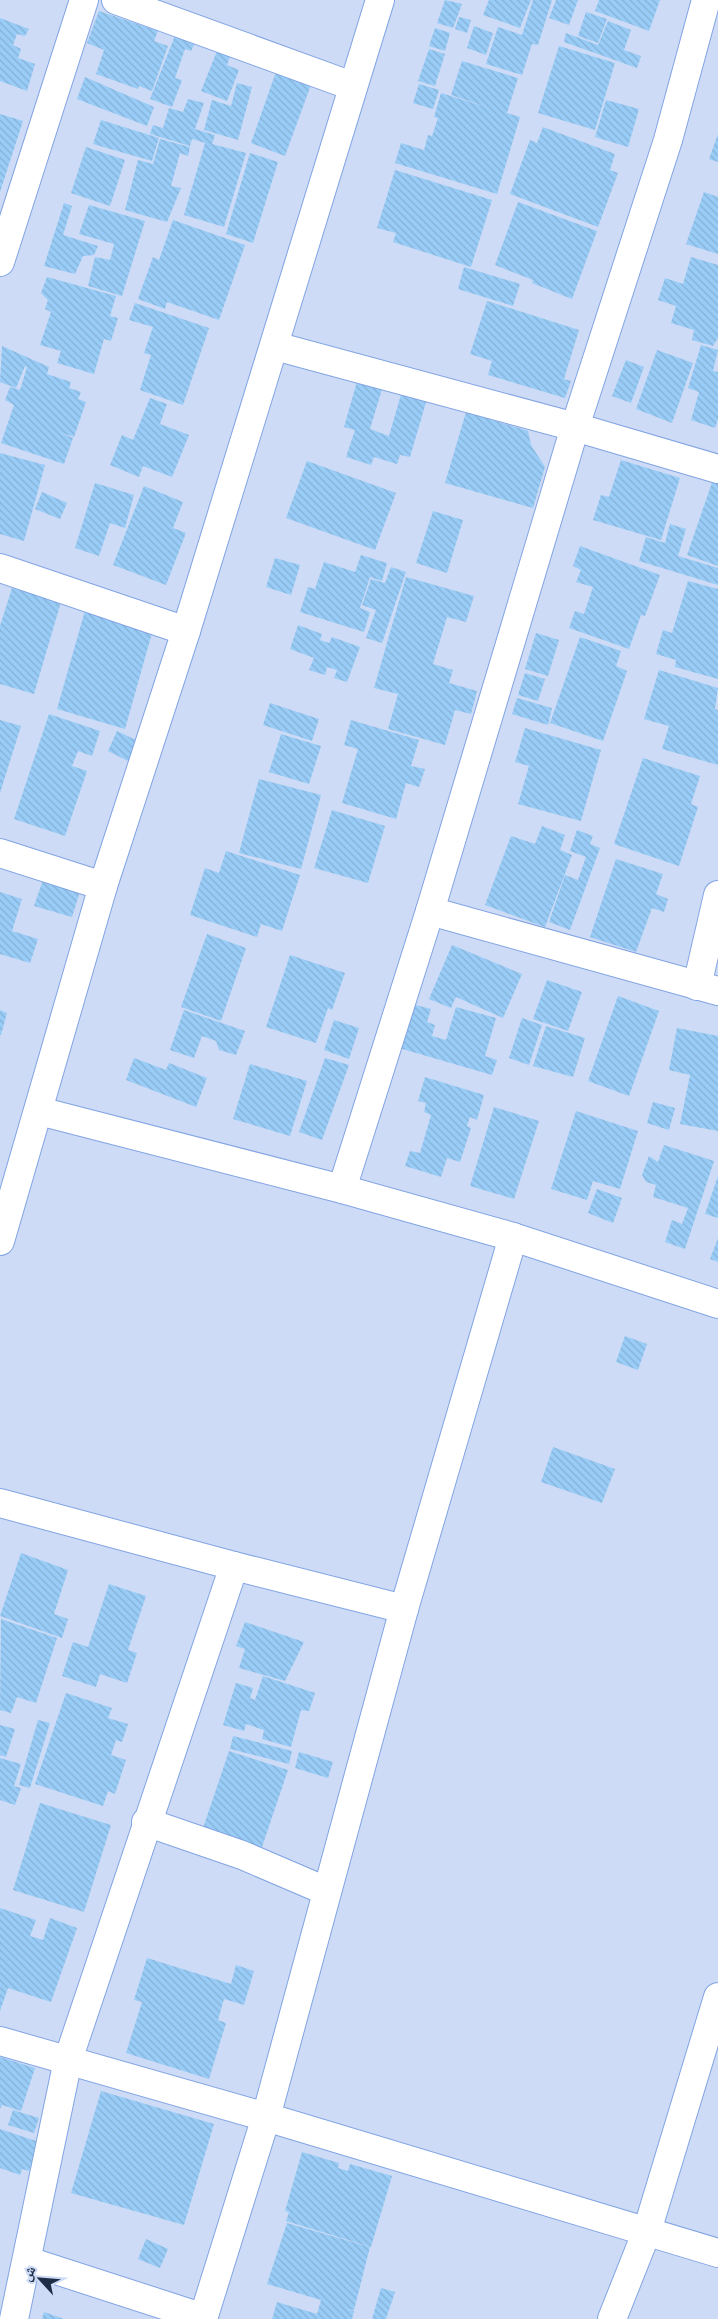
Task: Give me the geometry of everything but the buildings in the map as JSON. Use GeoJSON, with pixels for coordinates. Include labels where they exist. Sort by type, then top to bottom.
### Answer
{"type":"FeatureCollection","features":[{"type":"Feature","properties":{"kind":"street"},"geometry":{"type":"LineString","coordinates":[[1,260],[84,0]]}},
{"type":"Feature","properties":{"kind":"street"},"geometry":{"type":"LineString","coordinates":[[116,0],[352,86]]}},
{"type":"Feature","properties":{"kind":"street"},"geometry":{"type":"LineString","coordinates":[[0,1241],[103,886],[186,631],[380,0]]}},
{"type":"Feature","properties":{"kind":"street"},"geometry":{"type":"LineString","coordinates":[[342,1190],[430,911],[576,427],[668,140],[706,0]]}},
{"type":"Feature","properties":{"kind":"street"},"geometry":{"type":"LineString","coordinates":[[275,346],[576,427],[718,469]]}},
{"type":"Feature","properties":{"kind":"street"},"geometry":{"type":"LineString","coordinates":[[0,568],[186,631]]}},
{"type":"Feature","properties":{"kind":"street"},"geometry":{"type":"LineString","coordinates":[[0,853],[103,886]]}},
{"type":"Feature","properties":{"kind":"street"},"geometry":{"type":"LineString","coordinates":[[430,911],[708,988],[718,895]]}},
{"type":"Feature","properties":{"kind":"street"},"geometry":{"type":"LineString","coordinates":[[39,1111],[513,1237],[718,1304]]}},
{"type":"Feature","properties":{"kind":"street"},"geometry":{"type":"LineString","coordinates":[[28,2260],[204,2318],[266,2117],[326,1890],[404,1609],[513,1237]]}},
{"type":"Feature","properties":{"kind":"street"},"geometry":{"type":"LineString","coordinates":[[0,1502],[234,1566],[404,1609]]}},
{"type":"Feature","properties":{"kind":"street"},"geometry":{"type":"LineString","coordinates":[[14,2319],[28,2260],[68,2060],[146,1822],[234,1566]]}},
{"type":"Feature","properties":{"kind":"street"},"geometry":{"type":"LineString","coordinates":[[146,1822],[242,1855],[326,1890]]}},
{"type":"Feature","properties":{"kind":"street"},"geometry":{"type":"LineString","coordinates":[[612,2319],[647,2231],[718,1997]]}},
{"type":"Feature","properties":{"kind":"street"},"geometry":{"type":"LineString","coordinates":[[0,2041],[266,2117],[718,2253]]}}]}
